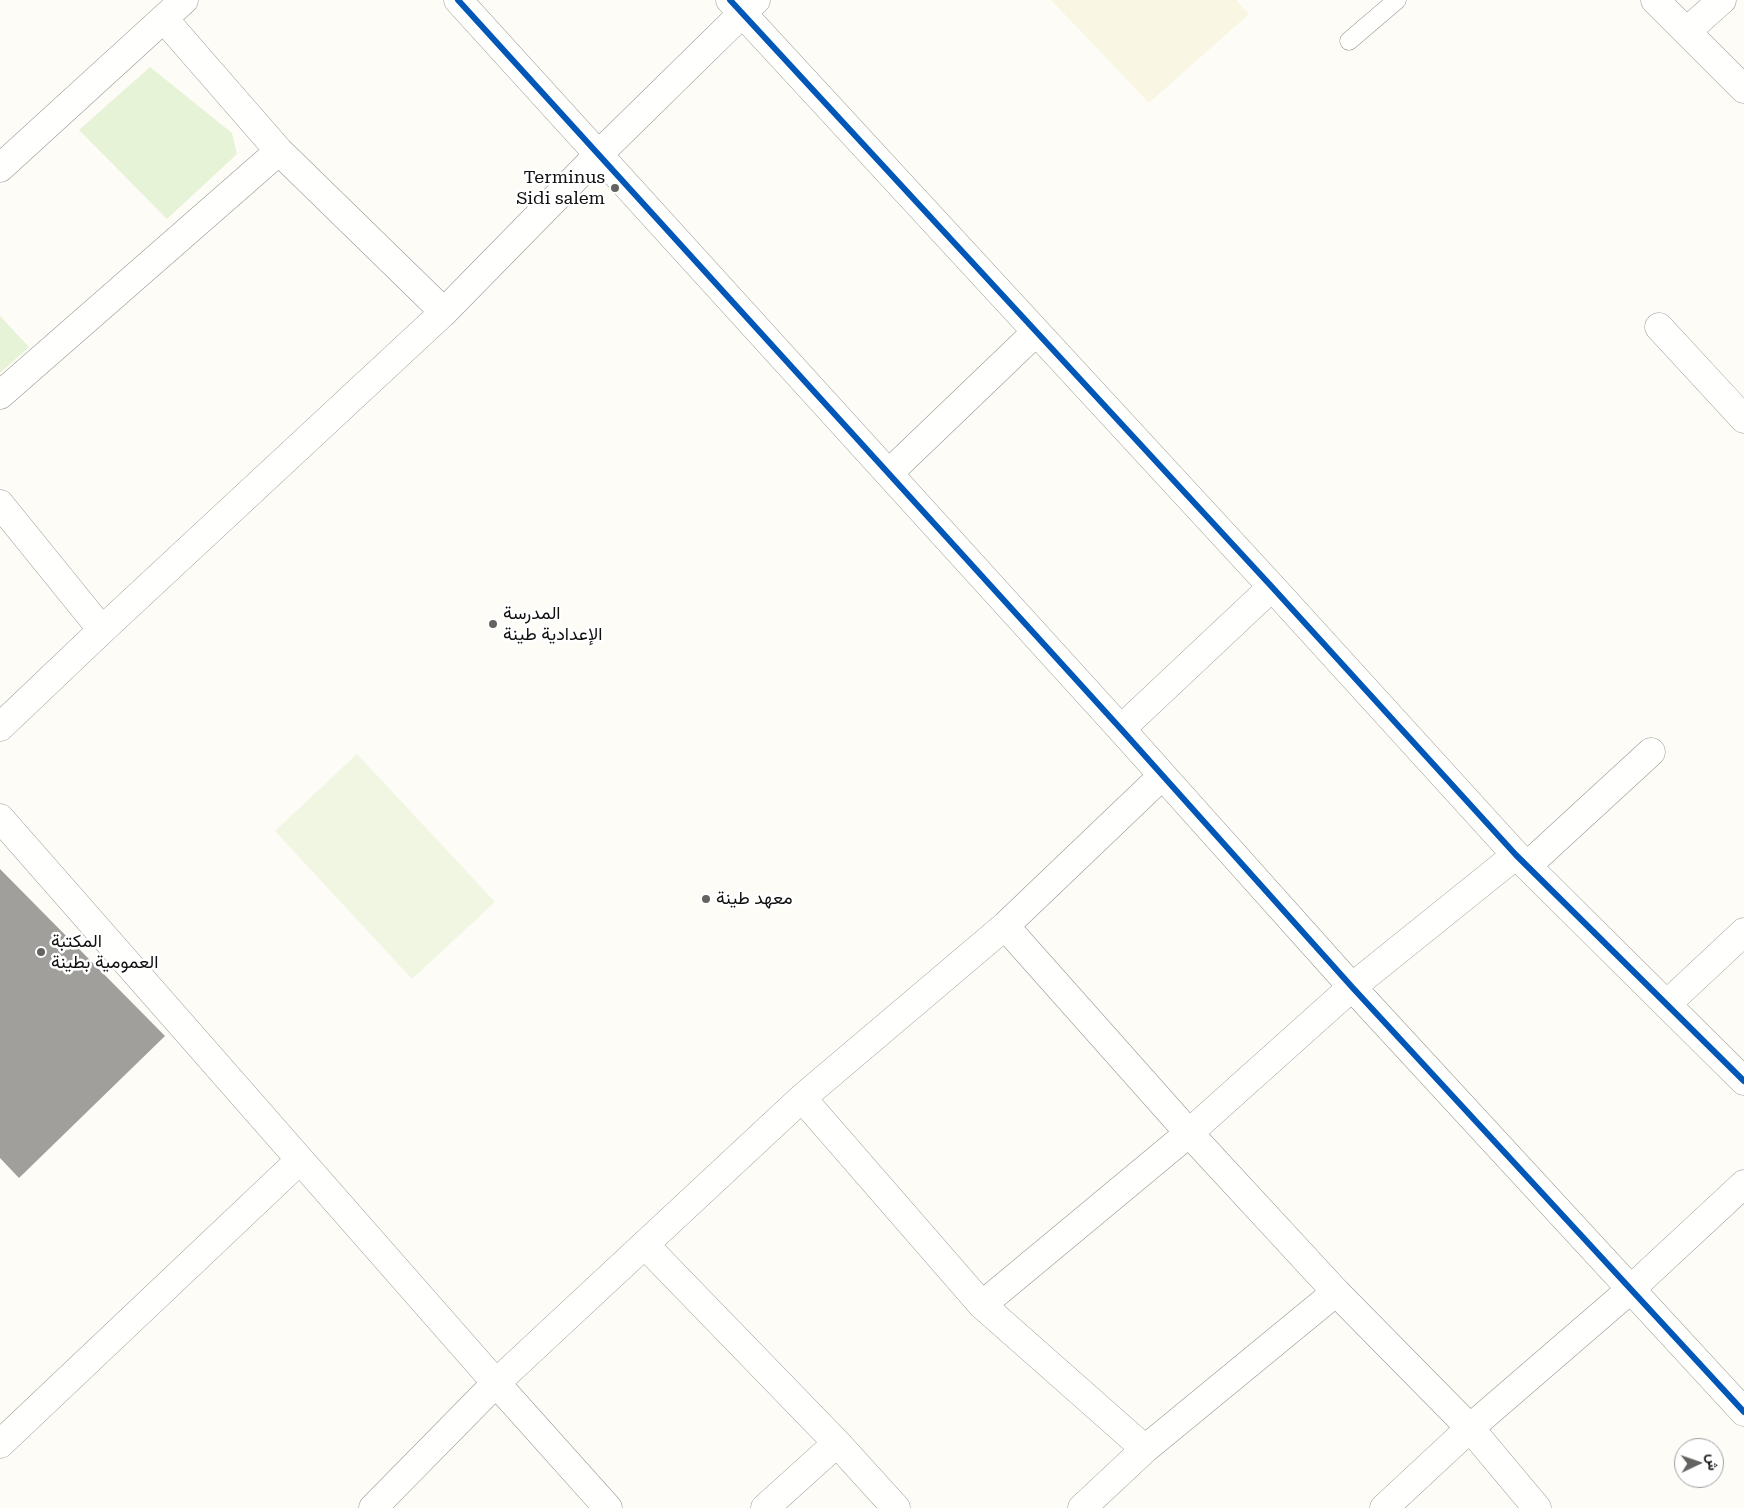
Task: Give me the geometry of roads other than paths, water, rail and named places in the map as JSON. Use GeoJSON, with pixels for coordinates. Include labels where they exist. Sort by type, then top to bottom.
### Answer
{"type":"FeatureCollection","features":[{"type":"Feature","properties":{"kind":"street"},"geometry":{"type":"LineString","coordinates":[[4,157],[164,20],[184,0]]}},
{"type":"Feature","properties":{"kind":"street"},"geometry":{"type":"LineString","coordinates":[[458,0],[1121,728],[1352,987],[1744,1412]]}},
{"type":"Feature","properties":{"kind":"street"},"geometry":{"type":"LineString","coordinates":[[1655,0],[1744,89]]}},
{"type":"Feature","properties":{"kind":"street"},"geometry":{"type":"LineString","coordinates":[[1687,31],[1722,0]]}},
{"type":"Feature","properties":{"kind":"street"},"geometry":{"type":"LineString","coordinates":[[0,727],[444,312],[743,4],[1036,332],[1522,860],[1744,1082]]}},
{"type":"Feature","properties":{"kind":"street"},"geometry":{"type":"LineString","coordinates":[[164,20],[279,151],[444,312]]}},
{"type":"Feature","properties":{"kind":"street"},"geometry":{"type":"LineString","coordinates":[[0,395],[279,151]]}},
{"type":"Feature","properties":{"kind":"street"},"geometry":{"type":"LineString","coordinates":[[1659,327],[1744,418]]}},
{"type":"Feature","properties":{"kind":"street"},"geometry":{"type":"LineString","coordinates":[[889,473],[1036,332]]}},
{"type":"Feature","properties":{"kind":"street"},"geometry":{"type":"LineString","coordinates":[[0,504],[102,630]]}},
{"type":"Feature","properties":{"kind":"street"},"geometry":{"type":"LineString","coordinates":[[1121,728],[1272,587]]}},
{"type":"Feature","properties":{"kind":"street"},"geometry":{"type":"LineString","coordinates":[[982,1305],[1189,1133],[1352,987],[1522,860],[1651,752]]}},
{"type":"Feature","properties":{"kind":"street"},"geometry":{"type":"LineString","coordinates":[[374,1508],[496,1383],[802,1098],[1005,926],[1162,776]]}},
{"type":"Feature","properties":{"kind":"street"},"geometry":{"type":"LineString","coordinates":[[0,818],[608,1508]]}},
{"type":"Feature","properties":{"kind":"street"},"geometry":{"type":"LineString","coordinates":[[1005,926],[1189,1133],[1336,1292],[1470,1428],[1537,1508]]}},
{"type":"Feature","properties":{"kind":"street"},"geometry":{"type":"LineString","coordinates":[[1666,1004],[1744,932]]}},
{"type":"Feature","properties":{"kind":"street"},"geometry":{"type":"LineString","coordinates":[[802,1098],[982,1305],[1145,1448]]}},
{"type":"Feature","properties":{"kind":"street"},"geometry":{"type":"LineString","coordinates":[[0,1444],[300,1160]]}},
{"type":"Feature","properties":{"kind":"street"},"geometry":{"type":"LineString","coordinates":[[1384,1508],[1470,1428],[1631,1289],[1744,1184]]}},
{"type":"Feature","properties":{"kind":"street"},"geometry":{"type":"LineString","coordinates":[[645,1245],[837,1443],[896,1508]]}},
{"type":"Feature","properties":{"kind":"street"},"geometry":{"type":"LineString","coordinates":[[1082,1508],[1145,1448],[1336,1292]]}},
{"type":"Feature","properties":{"kind":"street"},"geometry":{"type":"LineString","coordinates":[[765,1508],[837,1443]]}},
{"type":"Feature","properties":{"kind":"lane"},"geometry":{"type":"LineString","coordinates":[[1349,41],[1397,0]]}},
{"type":"Feature","properties":{"kind":"place","name":"Terminus Sidi salem"},"geometry":{"type":"Point","coordinates":[615,188]}},
{"type":"Feature","properties":{"kind":"place","name":"المدرسة الإعدادية طينة"},"geometry":{"type":"Point","coordinates":[493,624]}},
{"type":"Feature","properties":{"kind":"place","name":"معهد طينة"},"geometry":{"type":"Point","coordinates":[706,899]}},
{"type":"Feature","properties":{"kind":"place","name":"المكتبة العمومية بطينة"},"geometry":{"type":"Point","coordinates":[41,952]}}]}
